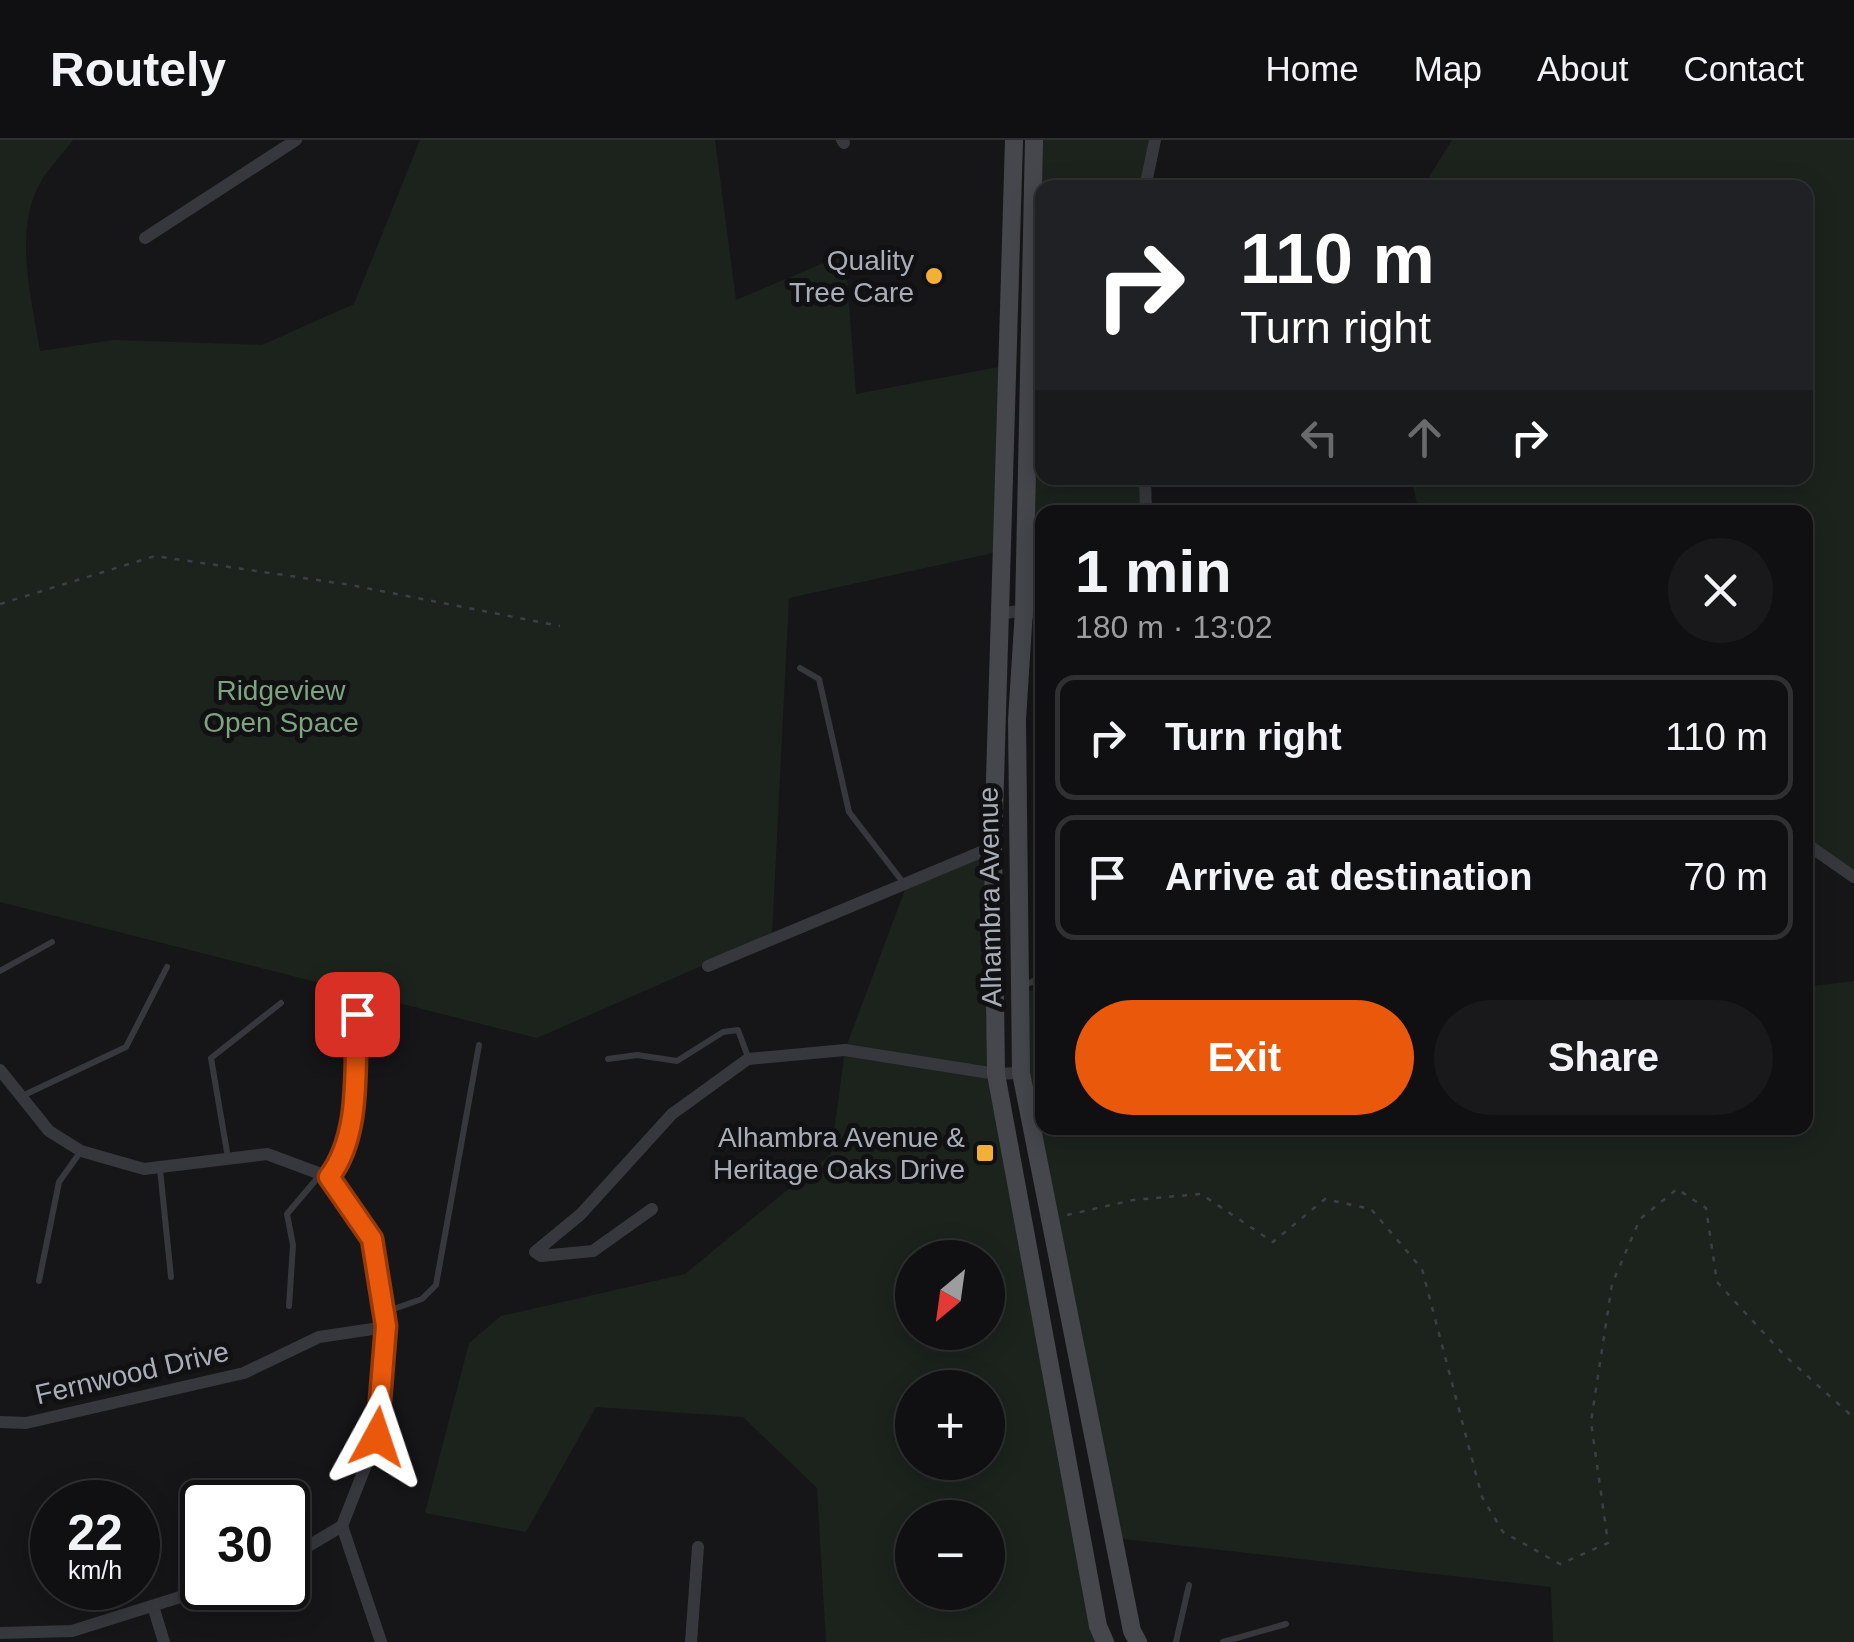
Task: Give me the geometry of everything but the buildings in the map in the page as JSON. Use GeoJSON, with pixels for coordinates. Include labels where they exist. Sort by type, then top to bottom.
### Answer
{"type":"FeatureCollection","features":[{"type":"Feature","properties":{"kind":"main road","name":"Alhambra Avenue"},"geometry":{"type":"LineString","coordinates":[[1014,140],[993,847],[991,980],[996,1074],[1098,1626],[1105,1642]]}},
{"type":"Feature","properties":{"kind":"main road","name":"Alhambra Avenue"},"geometry":{"type":"LineString","coordinates":[[1034,140],[1033,613],[1016,720],[1021,1073],[1132,1631],[1138,1642]]}},
{"type":"Feature","properties":{"kind":"street"},"geometry":{"type":"LineString","coordinates":[[145,238],[296,140]]}},
{"type":"Feature","properties":{"kind":"street"},"geometry":{"type":"LineString","coordinates":[[1147,180],[1155,140]]}},
{"type":"Feature","properties":{"kind":"street"},"geometry":{"type":"LineString","coordinates":[[1000,614],[1033,613]]}},
{"type":"Feature","properties":{"kind":"street"},"geometry":{"type":"LineString","coordinates":[[708,966],[993,847]]}},
{"type":"Feature","properties":{"kind":"street"},"geometry":{"type":"LineString","coordinates":[[1813,850],[1854,878]]}},
{"type":"Feature","properties":{"kind":"street"},"geometry":{"type":"LineString","coordinates":[[652,1210],[594,1250],[541,1256],[536,1252],[581,1214],[672,1114],[748,1059],[846,1050],[996,1074],[1021,1073]]}},
{"type":"Feature","properties":{"kind":"street"},"geometry":{"type":"LineString","coordinates":[[0,1070],[49,1131],[81,1150],[144,1169],[268,1154],[325,1175],[372,1239],[385,1320],[377,1437],[342,1526],[310,1545]]}},
{"type":"Feature","properties":{"kind":"street","name":"Fernwood Drive"},"geometry":{"type":"LineString","coordinates":[[0,1422],[26,1424],[244,1374],[319,1338],[385,1320]]}},
{"type":"Feature","properties":{"kind":"street"},"geometry":{"type":"LineString","coordinates":[[342,1526],[381,1642]]}},
{"type":"Feature","properties":{"kind":"street"},"geometry":{"type":"LineString","coordinates":[[691,1642],[690,1610],[698,1547]]}},
{"type":"Feature","properties":{"kind":"street"},"geometry":{"type":"LineString","coordinates":[[0,1634],[72,1631],[139,1610]]}},
{"type":"Feature","properties":{"kind":"street"},"geometry":{"type":"LineString","coordinates":[[153,1610],[164,1642]]}},
{"type":"Feature","properties":{"kind":"lane"},"geometry":{"type":"LineString","coordinates":[[800,668],[818,679],[849,812],[890,860],[902,882]]}},
{"type":"Feature","properties":{"kind":"lane"},"geometry":{"type":"LineString","coordinates":[[0,970],[52,942]]}},
{"type":"Feature","properties":{"kind":"lane"},"geometry":{"type":"LineString","coordinates":[[21,1096],[126,1046],[168,966]]}},
{"type":"Feature","properties":{"kind":"lane"},"geometry":{"type":"LineString","coordinates":[[1018,988],[1035,980]]}},
{"type":"Feature","properties":{"kind":"lane"},"geometry":{"type":"LineString","coordinates":[[228,1159],[211,1058],[281,1002]]}},
{"type":"Feature","properties":{"kind":"lane"},"geometry":{"type":"LineString","coordinates":[[289,1306],[293,1244],[287,1214],[342,1161],[351,1128],[357,1014]]}},
{"type":"Feature","properties":{"kind":"lane"},"geometry":{"type":"LineString","coordinates":[[608,1059],[637,1055],[677,1061],[723,1032],[738,1030],[748,1059]]}},
{"type":"Feature","properties":{"kind":"lane"},"geometry":{"type":"LineString","coordinates":[[385,1320],[422,1299],[436,1285],[479,1046]]}},
{"type":"Feature","properties":{"kind":"lane"},"geometry":{"type":"LineString","coordinates":[[39,1281],[59,1182],[81,1150]]}},
{"type":"Feature","properties":{"kind":"lane"},"geometry":{"type":"LineString","coordinates":[[160,1167],[171,1277]]}},
{"type":"Feature","properties":{"kind":"lane"},"geometry":{"type":"LineString","coordinates":[[1176,1642],[1188,1586]]}},
{"type":"Feature","properties":{"kind":"lane"},"geometry":{"type":"LineString","coordinates":[[1223,1642],[1286,1624]]}},
{"type":"Feature","properties":{"kind":"path"},"geometry":{"type":"LineString","coordinates":[[0,604],[155,556],[351,585],[560,626]]}},
{"type":"Feature","properties":{"kind":"path"},"geometry":{"type":"LineString","coordinates":[[1050,1218],[1134,1200],[1201,1194],[1273,1242],[1325,1199],[1371,1209],[1422,1269],[1482,1497],[1502,1532],[1560,1564],[1608,1542],[1591,1422],[1612,1284],[1640,1220],[1677,1189],[1706,1208],[1717,1282],[1784,1355],[1854,1418]]}},
{"type":"Feature","properties":{"kind":"green space","name":"Ridgeview Open Space"},"geometry":{"type":"Polygon","coordinates":[[[0,140],[73,140],[40,183],[27,223],[29,288],[40,351],[114,340],[262,345],[354,304],[420,140],[715,140],[736,300],[845,254],[856,394],[1009,365],[1002,551],[789,598],[772,935],[537,1038],[0,902],[0,140]]]}},
{"type":"Feature","properties":{"kind":"green space"},"geometry":{"type":"Polygon","coordinates":[[[1034,140],[1155,140],[1146,180],[1035,180],[1035,485],[1145,485],[1146,505],[1035,505],[1035,613],[1024,610],[1034,140]]]}},
{"type":"Feature","properties":{"kind":"green space"},"geometry":{"type":"Polygon","coordinates":[[[1452,140],[1854,140],[1854,877],[1813,849],[1813,505],[1417,505],[1413,485],[1813,485],[1813,180],[1427,180],[1452,140]]]}},
{"type":"Feature","properties":{"kind":"green space"},"geometry":{"type":"Polygon","coordinates":[[[993,847],[996,1074],[1105,1642],[826,1642],[817,1488],[743,1417],[596,1407],[526,1532],[425,1513],[469,1343],[501,1316],[685,1274],[831,1154],[845,1050],[909,879],[993,847]]]}},
{"type":"Feature","properties":{"kind":"green space"},"geometry":{"type":"Polygon","coordinates":[[[1854,981],[1854,1642],[1553,1642],[1551,1587],[1114,1538],[1021,1073],[1018,989],[1035,991],[1035,1135],[1813,1135],[1813,986],[1854,981]]]}},
{"type":"Feature","properties":{"kind":"place","name":"Quality Tree Care"},"geometry":{"type":"Point","coordinates":[934,276]}},
{"type":"Feature","properties":{"kind":"place","name":"Alhambra Avenue & Heritage Oaks Drive"},"geometry":{"type":"Point","coordinates":[985,1153]}},
{"type":"Feature","properties":{"kind":"route"},"geometry":{"type":"LineString","coordinates":[[357,1014],[351,1128],[342,1161],[329,1177],[372,1239],[386,1326],[377,1437]]}}]}
